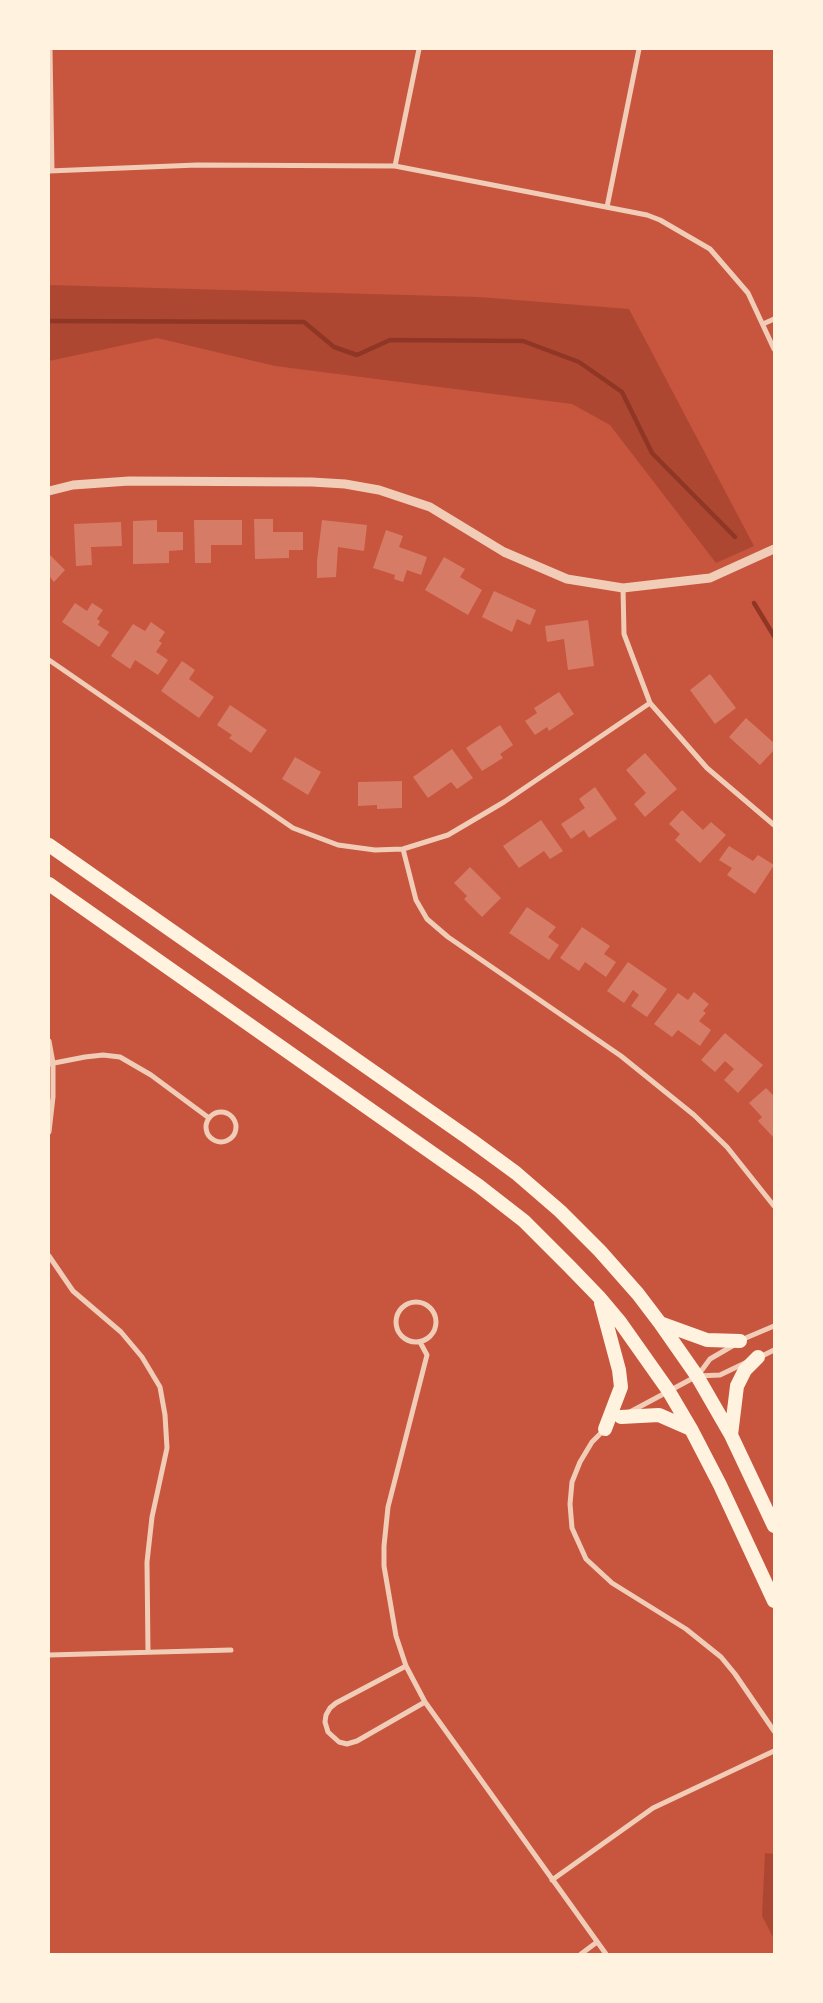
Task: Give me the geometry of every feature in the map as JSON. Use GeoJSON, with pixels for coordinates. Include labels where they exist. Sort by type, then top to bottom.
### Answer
{"type":"FeatureCollection","features":[{"type":"Feature","properties":{"kind":"highway"},"geometry":{"type":"LineString","coordinates":[[49,845],[432,1112],[516,1173],[560,1211],[600,1251],[660,1323],[697,1376],[731,1435],[774,1526]]}},
{"type":"Feature","properties":{"kind":"highway"},"geometry":{"type":"LineString","coordinates":[[49,884],[478,1186],[524,1221],[599,1297],[650,1362],[691,1429],[720,1485],[774,1601]]}},
{"type":"Feature","properties":{"kind":"highway"},"geometry":{"type":"LineString","coordinates":[[599,1297],[619,1370],[621,1387],[605,1429]]}},
{"type":"Feature","properties":{"kind":"highway"},"geometry":{"type":"LineString","coordinates":[[660,1323],[707,1340],[740,1341]]}},
{"type":"Feature","properties":{"kind":"highway"},"geometry":{"type":"LineString","coordinates":[[731,1435],[737,1386],[745,1370],[758,1358]]}},
{"type":"Feature","properties":{"kind":"highway"},"geometry":{"type":"LineString","coordinates":[[621,1416],[659,1415],[691,1429]]}},
{"type":"Feature","properties":{"kind":"street"},"geometry":{"type":"LineString","coordinates":[[50,49],[50,171],[197,165],[395,166],[647,215],[660,220],[710,249],[748,293],[774,350]]}},
{"type":"Feature","properties":{"kind":"street"},"geometry":{"type":"LineString","coordinates":[[395,166],[418,49]]}},
{"type":"Feature","properties":{"kind":"street"},"geometry":{"type":"LineString","coordinates":[[607,207],[639,49]]}},
{"type":"Feature","properties":{"kind":"street"},"geometry":{"type":"LineString","coordinates":[[763,324],[774,319]]}},
{"type":"Feature","properties":{"kind":"street"},"geometry":{"type":"LineString","coordinates":[[49,491],[73,485],[129,481],[312,482],[354,485],[379,490],[430,507],[504,552],[567,579],[623,588],[710,578],[774,549]]}},
{"type":"Feature","properties":{"kind":"street"},"geometry":{"type":"LineString","coordinates":[[623,588],[624,634],[650,703],[707,768],[774,825]]}},
{"type":"Feature","properties":{"kind":"street"},"geometry":{"type":"LineString","coordinates":[[49,660],[293,828],[338,845],[375,850],[403,849],[448,835],[504,802],[650,703]]}},
{"type":"Feature","properties":{"kind":"street"},"geometry":{"type":"LineString","coordinates":[[403,849],[416,900],[427,919],[448,937],[621,1056],[694,1115],[727,1147],[774,1206]]}},
{"type":"Feature","properties":{"kind":"street"},"geometry":{"type":"LineString","coordinates":[[49,1042],[53,1097],[49,1132]]}},
{"type":"Feature","properties":{"kind":"street"},"geometry":{"type":"LineString","coordinates":[[51,1064],[103,1055],[120,1057],[151,1075],[209,1118]]}},
{"type":"Feature","properties":{"kind":"street"},"geometry":{"type":"LineString","coordinates":[[218,1112],[228,1114],[235,1122],[233,1136],[224,1142],[210,1137],[206,1128],[209,1118],[218,1112]]}},
{"type":"Feature","properties":{"kind":"street"},"geometry":{"type":"LineString","coordinates":[[49,1256],[50,1263],[73,1291],[121,1332],[142,1357],[160,1387],[166,1415],[167,1448],[152,1517],[147,1562],[148,1652]]}},
{"type":"Feature","properties":{"kind":"street"},"geometry":{"type":"LineString","coordinates":[[414,1301],[427,1304],[436,1315],[435,1329],[427,1339],[420,1342],[414,1342],[402,1337],[396,1325],[396,1318],[402,1306],[414,1301]]}},
{"type":"Feature","properties":{"kind":"street"},"geometry":{"type":"LineString","coordinates":[[697,1376],[710,1359],[740,1341],[774,1326]]}},
{"type":"Feature","properties":{"kind":"street"},"geometry":{"type":"LineString","coordinates":[[420,1342],[426,1355],[388,1507],[384,1546],[384,1566],[396,1636],[406,1666],[425,1702],[606,1954]]}},
{"type":"Feature","properties":{"kind":"street"},"geometry":{"type":"LineString","coordinates":[[774,1350],[720,1375],[697,1376],[621,1416],[592,1442],[580,1462],[572,1482],[570,1504],[572,1528],[586,1559],[612,1583],[686,1629],[721,1657],[774,1731]]}},
{"type":"Feature","properties":{"kind":"street"},"geometry":{"type":"LineString","coordinates":[[49,1655],[231,1650]]}},
{"type":"Feature","properties":{"kind":"street"},"geometry":{"type":"LineString","coordinates":[[406,1666],[336,1703],[326,1715],[325,1722],[328,1732],[339,1742],[346,1744],[357,1741],[425,1702]]}},
{"type":"Feature","properties":{"kind":"street"},"geometry":{"type":"LineString","coordinates":[[552,1880],[653,1808],[774,1751]]}},
{"type":"Feature","properties":{"kind":"street"},"geometry":{"type":"LineString","coordinates":[[581,1954],[597,1942]]}},
{"type":"Feature","properties":{"kind":"shaded area"},"geometry":{"type":"Polygon","coordinates":[[[49,285],[479,297],[629,309],[754,546],[716,563],[610,425],[572,404],[275,366],[157,338],[49,361],[49,285]]]}},
{"type":"Feature","properties":{"kind":"shaded area"},"geometry":{"type":"Polygon","coordinates":[[[765,1853],[774,1854],[774,1939],[762,1916],[765,1853]]]}},
{"type":"Feature","properties":{"kind":"building"},"geometry":{"type":"Polygon","coordinates":[[[254,519],[273,519],[273,532],[303,532],[303,550],[289,550],[289,558],[255,559],[254,519]]]}},
{"type":"Feature","properties":{"kind":"building"},"geometry":{"type":"Polygon","coordinates":[[[157,520],[157,532],[183,532],[183,550],[169,551],[169,563],[133,564],[133,521],[157,520]]]}},
{"type":"Feature","properties":{"kind":"building"},"geometry":{"type":"Polygon","coordinates":[[[194,520],[242,520],[242,545],[211,545],[211,563],[195,563],[194,520]]]}},
{"type":"Feature","properties":{"kind":"building"},"geometry":{"type":"Polygon","coordinates":[[[322,520],[367,525],[364,551],[338,547],[336,577],[317,578],[322,520]]]}},
{"type":"Feature","properties":{"kind":"building"},"geometry":{"type":"Polygon","coordinates":[[[121,522],[122,546],[91,547],[92,565],[76,566],[74,524],[121,522]]]}},
{"type":"Feature","properties":{"kind":"building"},"geometry":{"type":"Polygon","coordinates":[[[386,530],[403,536],[399,547],[427,557],[421,575],[407,570],[403,582],[394,579],[395,575],[373,568],[386,530]]]}},
{"type":"Feature","properties":{"kind":"building"},"geometry":{"type":"Polygon","coordinates":[[[49,554],[65,570],[54,582],[49,576],[49,554]]]}},
{"type":"Feature","properties":{"kind":"building"},"geometry":{"type":"Polygon","coordinates":[[[444,557],[465,569],[460,577],[482,590],[468,615],[425,590],[444,557]]]}},
{"type":"Feature","properties":{"kind":"building"},"geometry":{"type":"Polygon","coordinates":[[[494,591],[536,610],[530,625],[517,619],[512,632],[482,617],[494,591]]]}},
{"type":"Feature","properties":{"kind":"building"},"geometry":{"type":"Polygon","coordinates":[[[75,603],[87,611],[92,603],[103,610],[97,619],[100,621],[98,625],[109,632],[99,647],[62,622],[75,603]]]}},
{"type":"Feature","properties":{"kind":"building"},"geometry":{"type":"Polygon","coordinates":[[[588,620],[594,666],[568,670],[564,639],[547,642],[545,626],[588,620]]]}},
{"type":"Feature","properties":{"kind":"building"},"geometry":{"type":"Polygon","coordinates":[[[151,622],[165,632],[159,641],[162,643],[156,652],[168,660],[158,675],[135,660],[130,669],[111,656],[133,624],[145,631],[151,622]]]}},
{"type":"Feature","properties":{"kind":"building"},"geometry":{"type":"Polygon","coordinates":[[[182,661],[195,670],[189,679],[214,697],[199,718],[161,691],[182,661]]]}},
{"type":"Feature","properties":{"kind":"building"},"geometry":{"type":"Polygon","coordinates":[[[710,674],[736,708],[715,724],[690,690],[710,674]]]}},
{"type":"Feature","properties":{"kind":"building"},"geometry":{"type":"Polygon","coordinates":[[[559,692],[574,714],[549,731],[547,727],[535,735],[525,721],[537,713],[534,708],[559,692]]]}},
{"type":"Feature","properties":{"kind":"building"},"geometry":{"type":"Polygon","coordinates":[[[230,705],[267,730],[251,753],[229,738],[232,735],[217,725],[230,705]]]}},
{"type":"Feature","properties":{"kind":"building"},"geometry":{"type":"Polygon","coordinates":[[[746,718],[774,743],[774,750],[760,765],[729,737],[746,718]]]}},
{"type":"Feature","properties":{"kind":"building"},"geometry":{"type":"Polygon","coordinates":[[[500,725],[513,745],[500,754],[503,758],[482,771],[466,748],[500,725]]]}},
{"type":"Feature","properties":{"kind":"building"},"geometry":{"type":"Polygon","coordinates":[[[452,749],[473,778],[457,789],[451,782],[428,798],[413,777],[452,749]]]}},
{"type":"Feature","properties":{"kind":"building"},"geometry":{"type":"Polygon","coordinates":[[[645,753],[677,789],[645,817],[634,804],[646,793],[626,770],[645,753]]]}},
{"type":"Feature","properties":{"kind":"building"},"geometry":{"type":"Polygon","coordinates":[[[295,757],[321,772],[308,795],[282,779],[295,757]]]}},
{"type":"Feature","properties":{"kind":"building"},"geometry":{"type":"Polygon","coordinates":[[[402,781],[402,808],[377,809],[377,805],[358,806],[358,782],[402,781]]]}},
{"type":"Feature","properties":{"kind":"building"},"geometry":{"type":"Polygon","coordinates":[[[595,787],[617,819],[589,838],[584,830],[571,839],[561,824],[585,808],[579,799],[595,787]]]}},
{"type":"Feature","properties":{"kind":"building"},"geometry":{"type":"Polygon","coordinates":[[[682,810],[703,830],[711,822],[726,835],[700,863],[675,840],[680,834],[669,824],[682,810]]]}},
{"type":"Feature","properties":{"kind":"building"},"geometry":{"type":"Polygon","coordinates":[[[541,820],[563,851],[550,859],[544,851],[519,868],[503,846],[541,820]]]}},
{"type":"Feature","properties":{"kind":"building"},"geometry":{"type":"Polygon","coordinates":[[[729,846],[753,861],[758,855],[774,865],[755,894],[727,875],[732,868],[719,860],[729,846]]]}},
{"type":"Feature","properties":{"kind":"building"},"geometry":{"type":"Polygon","coordinates":[[[470,867],[501,898],[482,917],[464,899],[467,896],[454,883],[470,867]]]}},
{"type":"Feature","properties":{"kind":"building"},"geometry":{"type":"Polygon","coordinates":[[[527,907],[556,927],[548,937],[559,945],[549,960],[509,933],[527,907]]]}},
{"type":"Feature","properties":{"kind":"building"},"geometry":{"type":"Polygon","coordinates":[[[582,927],[610,946],[604,954],[616,962],[606,977],[585,962],[579,971],[560,958],[582,927]]]}},
{"type":"Feature","properties":{"kind":"building"},"geometry":{"type":"Polygon","coordinates":[[[628,962],[667,989],[647,1017],[631,1006],[639,995],[633,990],[624,1003],[607,991],[628,962]]]}},
{"type":"Feature","properties":{"kind":"building"},"geometry":{"type":"Polygon","coordinates":[[[694,992],[709,1004],[703,1011],[706,1013],[699,1021],[711,1030],[700,1046],[678,1030],[672,1037],[654,1024],[678,993],[688,1000],[694,992]]]}},
{"type":"Feature","properties":{"kind":"building"},"geometry":{"type":"Polygon","coordinates":[[[725,1033],[763,1065],[738,1093],[724,1080],[734,1069],[725,1061],[715,1072],[701,1060],[725,1033]]]}},
{"type":"Feature","properties":{"kind":"building"},"geometry":{"type":"Polygon","coordinates":[[[766,1088],[774,1096],[774,1138],[758,1121],[762,1117],[749,1103],[766,1088]]]}},
{"type":"Feature","properties":{"kind":"waterway"},"geometry":{"type":"LineString","coordinates":[[49,321],[304,322],[334,347],[357,355],[390,340],[523,341],[579,362],[622,392],[652,453],[735,537]]}},
{"type":"Feature","properties":{"kind":"waterway"},"geometry":{"type":"LineString","coordinates":[[754,603],[774,636]]}}]}
